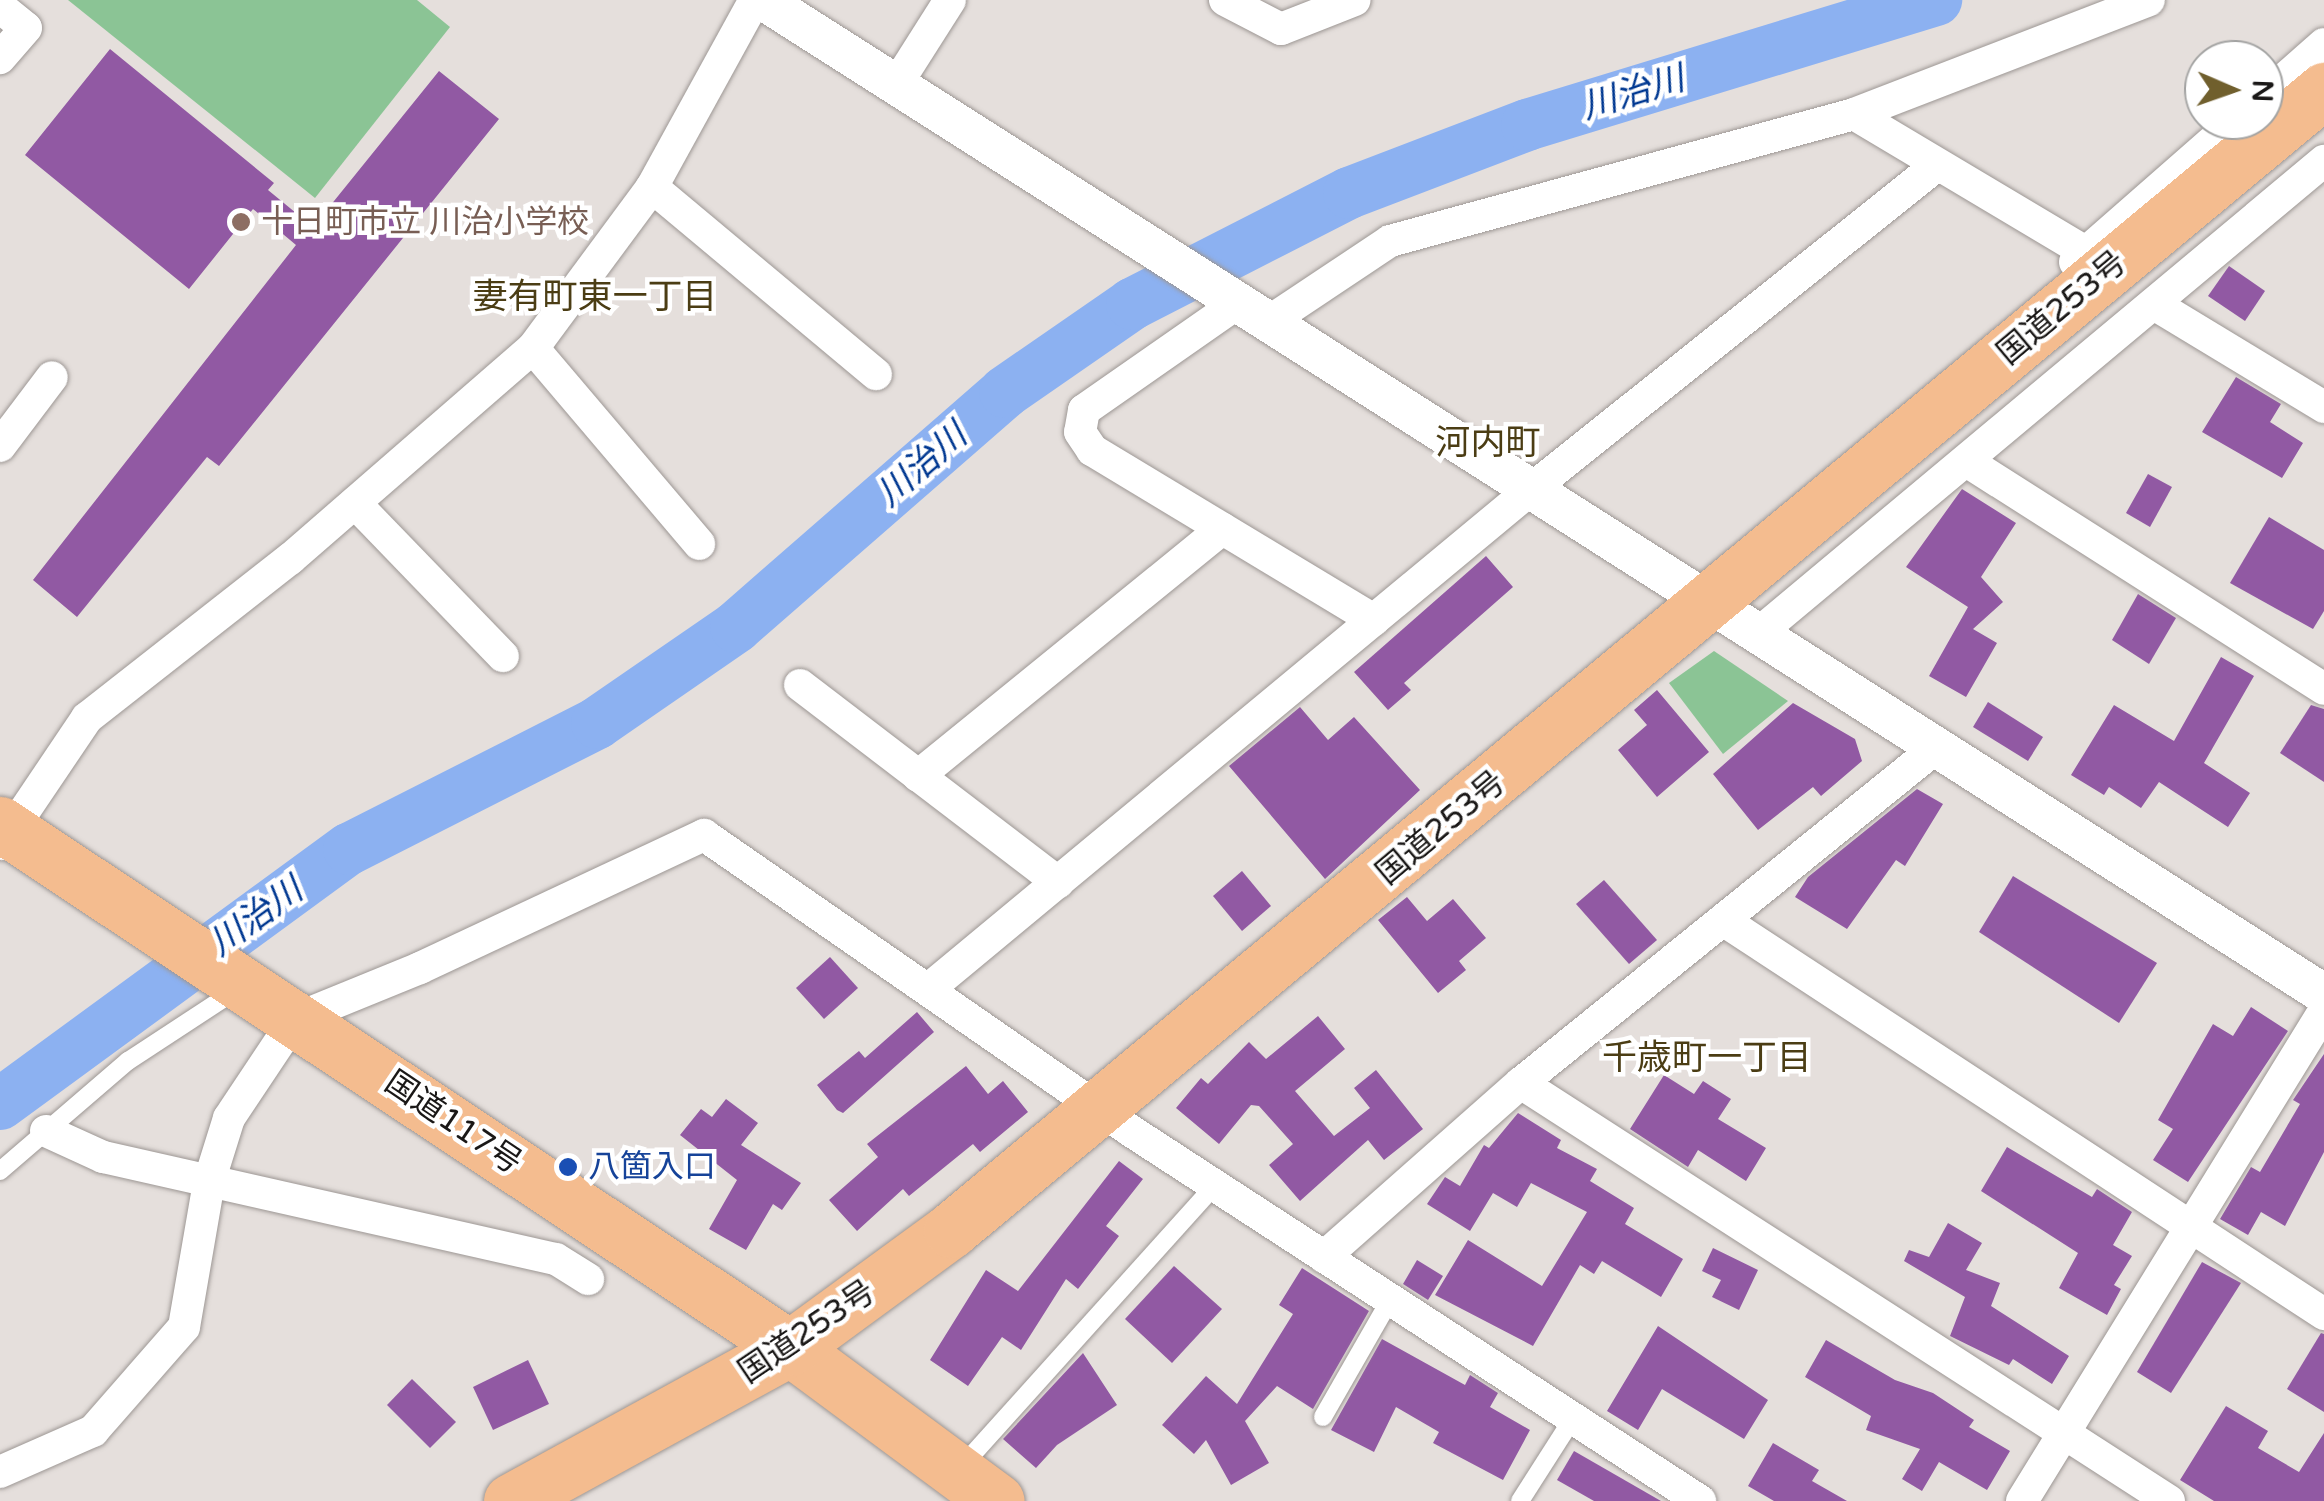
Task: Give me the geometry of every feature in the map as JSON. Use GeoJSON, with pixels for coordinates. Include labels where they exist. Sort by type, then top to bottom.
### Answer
{"type":"FeatureCollection","features":[{"type":"Feature","properties":{"kind":"highway","name":"国道253号"},"geometry":{"type":"LineString","coordinates":[[511,1501],[790,1348],[1102,1110],[2098,260],[2324,90]]}},
{"type":"Feature","properties":{"kind":"highway","name":"国道117号"},"geometry":{"type":"LineString","coordinates":[[4,834],[246,984],[790,1348],[974,1489]]}},
{"type":"Feature","properties":{"kind":"street"},"geometry":{"type":"LineString","coordinates":[[4,834],[87,718],[355,502],[534,348],[652,187],[755,0]]}},
{"type":"Feature","properties":{"kind":"street"},"geometry":{"type":"LineString","coordinates":[[764,0],[2324,994]]}},
{"type":"Feature","properties":{"kind":"street"},"geometry":{"type":"LineString","coordinates":[[898,82],[950,0]]}},
{"type":"Feature","properties":{"kind":"street"},"geometry":{"type":"LineString","coordinates":[[1224,0],[1281,29],[1355,0]]}},
{"type":"Feature","properties":{"kind":"street"},"geometry":{"type":"LineString","coordinates":[[1374,620],[1092,450],[1080,432],[1084,410],[1246,306],[1390,241],[1854,114],[2149,0]]}},
{"type":"Feature","properties":{"kind":"street"},"geometry":{"type":"LineString","coordinates":[[0,7],[26,28],[0,58]]}},
{"type":"Feature","properties":{"kind":"street"},"geometry":{"type":"LineString","coordinates":[[2284,79],[2324,44]]}},
{"type":"Feature","properties":{"kind":"street"},"geometry":{"type":"LineString","coordinates":[[1854,114],[2098,260],[2218,140]]}},
{"type":"Feature","properties":{"kind":"street"},"geometry":{"type":"LineString","coordinates":[[1760,632],[2324,162]]}},
{"type":"Feature","properties":{"kind":"street"},"geometry":{"type":"LineString","coordinates":[[932,987],[1530,490],[1936,166]]}},
{"type":"Feature","properties":{"kind":"street"},"geometry":{"type":"LineString","coordinates":[[652,187],[876,374]]}},
{"type":"Feature","properties":{"kind":"street"},"geometry":{"type":"LineString","coordinates":[[2154,304],[2324,407]]}},
{"type":"Feature","properties":{"kind":"street"},"geometry":{"type":"LineString","coordinates":[[534,348],[700,544]]}},
{"type":"Feature","properties":{"kind":"street"},"geometry":{"type":"LineString","coordinates":[[0,446],[52,377]]}},
{"type":"Feature","properties":{"kind":"street"},"geometry":{"type":"LineString","coordinates":[[1968,462],[2324,689]]}},
{"type":"Feature","properties":{"kind":"street"},"geometry":{"type":"LineString","coordinates":[[355,502],[503,656]]}},
{"type":"Feature","properties":{"kind":"street"},"geometry":{"type":"LineString","coordinates":[[918,776],[1222,529]]}},
{"type":"Feature","properties":{"kind":"street"},"geometry":{"type":"LineString","coordinates":[[800,685],[1058,882]]}},
{"type":"Feature","properties":{"kind":"street"},"geometry":{"type":"LineString","coordinates":[[1324,1257],[1521,1083],[1937,747]]}},
{"type":"Feature","properties":{"kind":"street"},"geometry":{"type":"LineString","coordinates":[[0,1472],[93,1431],[164,1357],[184,1327],[209,1182],[229,1118],[296,1019],[420,968],[704,834],[932,987],[1102,1110],[1700,1501]]}},
{"type":"Feature","properties":{"kind":"street"},"geometry":{"type":"LineString","coordinates":[[1723,920],[2189,1231],[2324,1314]]}},
{"type":"Feature","properties":{"kind":"street"},"geometry":{"type":"LineString","coordinates":[[2022,1501],[2324,1011]]}},
{"type":"Feature","properties":{"kind":"street"},"geometry":{"type":"LineString","coordinates":[[1521,1083],[2169,1501]]}},
{"type":"Feature","properties":{"kind":"street"},"geometry":{"type":"LineString","coordinates":[[46,1130],[103,1157],[556,1259],[588,1279]]}},
{"type":"Feature","properties":{"kind":"lane"},"geometry":{"type":"LineString","coordinates":[[0,1170],[128,1061],[246,984]]}},
{"type":"Feature","properties":{"kind":"lane"},"geometry":{"type":"LineString","coordinates":[[974,1489],[1215,1184]]}},
{"type":"Feature","properties":{"kind":"lane"},"geometry":{"type":"LineString","coordinates":[[1323,1417],[1390,1300]]}},
{"type":"Feature","properties":{"kind":"lane"},"geometry":{"type":"LineString","coordinates":[[1520,1501],[1572,1418]]}},
{"type":"Feature","properties":{"kind":"green space"},"geometry":{"type":"Polygon","coordinates":[[[68,0],[417,0],[450,27],[315,198],[68,0]]]}},
{"type":"Feature","properties":{"kind":"green space"},"geometry":{"type":"Polygon","coordinates":[[[1714,651],[1788,701],[1723,754],[1669,683],[1714,651]]]}},
{"type":"Feature","properties":{"kind":"building"},"geometry":{"type":"Polygon","coordinates":[[[110,49],[274,183],[268,190],[313,227],[439,71],[499,119],[219,466],[207,457],[77,617],[33,580],[296,245],[253,209],[189,289],[25,155],[110,49]]]}},
{"type":"Feature","properties":{"kind":"building"},"geometry":{"type":"Polygon","coordinates":[[[2229,266],[2265,291],[2245,321],[2208,296],[2229,266]]]}},
{"type":"Feature","properties":{"kind":"building"},"geometry":{"type":"Polygon","coordinates":[[[2236,377],[2281,404],[2270,422],[2303,443],[2282,478],[2202,432],[2236,377]]]}},
{"type":"Feature","properties":{"kind":"building"},"geometry":{"type":"Polygon","coordinates":[[[2148,474],[2172,487],[2150,527],[2126,513],[2148,474]]]}},
{"type":"Feature","properties":{"kind":"building"},"geometry":{"type":"Polygon","coordinates":[[[1962,489],[2016,523],[1981,577],[2003,602],[1973,629],[1997,643],[1966,697],[1929,676],[1968,607],[1906,567],[1962,489]]]}},
{"type":"Feature","properties":{"kind":"building"},"geometry":{"type":"Polygon","coordinates":[[[2269,517],[2324,550],[2324,611],[2313,629],[2230,583],[2269,517]]]}},
{"type":"Feature","properties":{"kind":"building"},"geometry":{"type":"Polygon","coordinates":[[[1486,556],[1513,587],[1404,683],[1411,690],[1388,710],[1354,672],[1486,556]]]}},
{"type":"Feature","properties":{"kind":"building"},"geometry":{"type":"Polygon","coordinates":[[[2138,594],[2176,618],[2149,664],[2112,640],[2138,594]]]}},
{"type":"Feature","properties":{"kind":"building"},"geometry":{"type":"Polygon","coordinates":[[[2221,657],[2254,676],[2204,763],[2250,793],[2228,827],[2159,782],[2141,808],[2109,787],[2104,795],[2071,775],[2114,705],[2174,741],[2221,657]]]}},
{"type":"Feature","properties":{"kind":"building"},"geometry":{"type":"Polygon","coordinates":[[[1657,690],[1709,752],[1657,797],[1618,750],[1647,725],[1634,710],[1657,690]]]}},
{"type":"Feature","properties":{"kind":"building"},"geometry":{"type":"Polygon","coordinates":[[[1988,702],[2043,737],[2028,761],[1973,727],[1988,702]]]}},
{"type":"Feature","properties":{"kind":"building"},"geometry":{"type":"Polygon","coordinates":[[[1793,703],[1855,739],[1862,761],[1821,796],[1813,787],[1758,830],[1713,774],[1793,703]]]}},
{"type":"Feature","properties":{"kind":"building"},"geometry":{"type":"Polygon","coordinates":[[[2311,705],[2324,709],[2324,782],[2280,753],[2311,705]]]}},
{"type":"Feature","properties":{"kind":"building"},"geometry":{"type":"Polygon","coordinates":[[[1300,707],[1328,740],[1354,717],[1420,790],[1325,879],[1229,766],[1300,707]]]}},
{"type":"Feature","properties":{"kind":"building"},"geometry":{"type":"Polygon","coordinates":[[[1917,789],[1943,804],[1905,866],[1896,860],[1847,929],[1795,897],[1808,877],[1917,789]]]}},
{"type":"Feature","properties":{"kind":"building"},"geometry":{"type":"Polygon","coordinates":[[[1242,871],[1271,906],[1242,931],[1213,896],[1242,871]]]}},
{"type":"Feature","properties":{"kind":"building"},"geometry":{"type":"Polygon","coordinates":[[[2013,876],[2157,963],[2119,1023],[1979,932],[2013,876]]]}},
{"type":"Feature","properties":{"kind":"building"},"geometry":{"type":"Polygon","coordinates":[[[1604,880],[1657,940],[1629,964],[1576,904],[1604,880]]]}},
{"type":"Feature","properties":{"kind":"building"},"geometry":{"type":"Polygon","coordinates":[[[1407,897],[1427,921],[1453,899],[1486,938],[1459,961],[1466,970],[1438,993],[1378,920],[1407,897]]]}},
{"type":"Feature","properties":{"kind":"building"},"geometry":{"type":"Polygon","coordinates":[[[830,957],[858,988],[824,1019],[796,988],[830,957]]]}},
{"type":"Feature","properties":{"kind":"building"},"geometry":{"type":"Polygon","coordinates":[[[2251,1007],[2288,1031],[2188,1182],[2153,1160],[2173,1129],[2158,1120],[2213,1024],[2233,1036],[2251,1007]]]}},
{"type":"Feature","properties":{"kind":"building"},"geometry":{"type":"Polygon","coordinates":[[[917,1012],[934,1032],[843,1113],[837,1110],[817,1085],[859,1051],[865,1058],[917,1012]]]}},
{"type":"Feature","properties":{"kind":"building"},"geometry":{"type":"Polygon","coordinates":[[[1318,1016],[1345,1049],[1295,1091],[1334,1136],[1370,1108],[1354,1088],[1376,1070],[1423,1129],[1384,1160],[1368,1140],[1300,1201],[1269,1165],[1293,1144],[1259,1106],[1251,1105],[1219,1144],[1176,1108],[1201,1078],[1208,1084],[1249,1042],[1266,1059],[1318,1016]]]}},
{"type":"Feature","properties":{"kind":"building"},"geometry":{"type":"Polygon","coordinates":[[[2324,1054],[2324,1152],[2285,1226],[2261,1212],[2248,1235],[2220,1219],[2251,1167],[2260,1172],[2300,1104],[2293,1100],[2324,1054]]]}},
{"type":"Feature","properties":{"kind":"building"},"geometry":{"type":"Polygon","coordinates":[[[966,1066],[988,1094],[1003,1081],[1028,1112],[980,1152],[973,1144],[909,1196],[903,1189],[857,1231],[829,1200],[878,1157],[867,1144],[966,1066]]]}},
{"type":"Feature","properties":{"kind":"building"},"geometry":{"type":"Polygon","coordinates":[[[1664,1075],[1694,1094],[1703,1081],[1731,1099],[1718,1119],[1766,1148],[1746,1181],[1698,1150],[1688,1167],[1630,1129],[1664,1075]]]}},
{"type":"Feature","properties":{"kind":"building"},"geometry":{"type":"Polygon","coordinates":[[[726,1099],[758,1123],[741,1145],[801,1183],[782,1210],[773,1204],[746,1250],[709,1229],[737,1180],[680,1135],[701,1109],[712,1117],[726,1099]]]}},
{"type":"Feature","properties":{"kind":"building"},"geometry":{"type":"Polygon","coordinates":[[[1518,1113],[1561,1140],[1557,1148],[1597,1169],[1590,1181],[1634,1208],[1625,1224],[1683,1259],[1661,1297],[1602,1261],[1594,1274],[1580,1265],[1533,1346],[1435,1295],[1468,1240],[1542,1286],[1587,1212],[1531,1183],[1517,1207],[1493,1193],[1470,1231],[1427,1204],[1445,1177],[1460,1186],[1484,1145],[1489,1148],[1518,1113]]]}},
{"type":"Feature","properties":{"kind":"building"},"geometry":{"type":"Polygon","coordinates":[[[2007,1147],[2092,1197],[2097,1189],[2132,1212],[2113,1245],[2132,1256],[2114,1285],[2121,1289],[2107,1315],[2059,1288],[2078,1253],[1981,1191],[2007,1147]]]}},
{"type":"Feature","properties":{"kind":"building"},"geometry":{"type":"Polygon","coordinates":[[[1119,1161],[1143,1179],[1106,1226],[1119,1236],[1078,1289],[1066,1279],[1021,1350],[1002,1337],[968,1386],[930,1360],[986,1270],[1018,1291],[1119,1161]]]}},
{"type":"Feature","properties":{"kind":"building"},"geometry":{"type":"Polygon","coordinates":[[[1948,1223],[1982,1243],[1966,1270],[2000,1283],[1991,1306],[2069,1356],[2052,1384],[2013,1359],[2009,1365],[1950,1336],[1965,1297],[1904,1261],[1909,1250],[1929,1257],[1948,1223]]]}},
{"type":"Feature","properties":{"kind":"building"},"geometry":{"type":"Polygon","coordinates":[[[1713,1248],[1758,1270],[1739,1310],[1712,1297],[1721,1280],[1702,1271],[1713,1248]]]}},
{"type":"Feature","properties":{"kind":"building"},"geometry":{"type":"Polygon","coordinates":[[[1417,1260],[1443,1276],[1428,1300],[1403,1284],[1417,1260]]]}},
{"type":"Feature","properties":{"kind":"building"},"geometry":{"type":"Polygon","coordinates":[[[2202,1262],[2241,1283],[2171,1393],[2137,1372],[2202,1262]]]}},
{"type":"Feature","properties":{"kind":"building"},"geometry":{"type":"Polygon","coordinates":[[[1174,1266],[1222,1309],[1172,1363],[1125,1319],[1174,1266]]]}},
{"type":"Feature","properties":{"kind":"building"},"geometry":{"type":"Polygon","coordinates":[[[1302,1268],[1369,1311],[1313,1409],[1277,1386],[1245,1421],[1269,1463],[1231,1485],[1206,1440],[1194,1454],[1162,1425],[1206,1376],[1237,1404],[1293,1314],[1279,1305],[1302,1268]]]}},
{"type":"Feature","properties":{"kind":"building"},"geometry":{"type":"Polygon","coordinates":[[[1658,1326],[1768,1400],[1744,1439],[1662,1389],[1638,1430],[1607,1411],[1658,1326]]]}},
{"type":"Feature","properties":{"kind":"building"},"geometry":{"type":"Polygon","coordinates":[[[2321,1333],[2324,1334],[2324,1412],[2287,1389],[2321,1333]]]}},
{"type":"Feature","properties":{"kind":"building"},"geometry":{"type":"Polygon","coordinates":[[[1382,1339],[1465,1385],[1470,1375],[1498,1393],[1490,1407],[1530,1430],[1503,1480],[1433,1443],[1439,1432],[1396,1407],[1374,1452],[1331,1430],[1382,1339]]]}},
{"type":"Feature","properties":{"kind":"building"},"geometry":{"type":"Polygon","coordinates":[[[1826,1340],[1895,1380],[1933,1393],[1974,1420],[1969,1427],[2010,1451],[1987,1490],[1939,1462],[1922,1491],[1902,1479],[1920,1449],[1866,1430],[1871,1416],[1805,1377],[1826,1340]]]}},
{"type":"Feature","properties":{"kind":"building"},"geometry":{"type":"Polygon","coordinates":[[[1083,1353],[1117,1405],[1057,1445],[1036,1468],[1003,1439],[1083,1353]]]}},
{"type":"Feature","properties":{"kind":"building"},"geometry":{"type":"Polygon","coordinates":[[[528,1360],[549,1404],[493,1430],[473,1387],[528,1360]]]}},
{"type":"Feature","properties":{"kind":"building"},"geometry":{"type":"Polygon","coordinates":[[[412,1379],[456,1422],[430,1448],[387,1405],[412,1379]]]}},
{"type":"Feature","properties":{"kind":"building"},"geometry":{"type":"Polygon","coordinates":[[[2226,1406],[2268,1431],[2258,1448],[2299,1472],[2324,1433],[2324,1501],[2214,1501],[2180,1480],[2226,1406]]]}},
{"type":"Feature","properties":{"kind":"building"},"geometry":{"type":"Polygon","coordinates":[[[1773,1443],[1819,1470],[1812,1481],[1847,1501],[1774,1501],[1748,1486],[1773,1443]]]}},
{"type":"Feature","properties":{"kind":"building"},"geometry":{"type":"Polygon","coordinates":[[[1574,1451],[1661,1501],[1594,1501],[1557,1480],[1574,1451]]]}},
{"type":"Feature","properties":{"kind":"waterway","name":"川治川"},"geometry":{"type":"LineString","coordinates":[[0,1104],[349,849],[597,723],[736,627],[1005,392],[1132,304],[1349,193],[1527,125],[1936,0]]}},
{"type":"Feature","properties":{"kind":"place","name":"十日町市立 川治小学校"},"geometry":{"type":"Point","coordinates":[241,222]}},
{"type":"Feature","properties":{"kind":"place","name":"八箇入口"},"geometry":{"type":"Point","coordinates":[568,1167]}},
{"type":"Feature","properties":{"kind":"district","name":"妻有町東一丁目"},"geometry":{"type":"Point","coordinates":[595,297]}},
{"type":"Feature","properties":{"kind":"district","name":"河内町"},"geometry":{"type":"Point","coordinates":[1488,443]}},
{"type":"Feature","properties":{"kind":"district","name":"千歳町一丁目"},"geometry":{"type":"Point","coordinates":[1707,1058]}}]}
